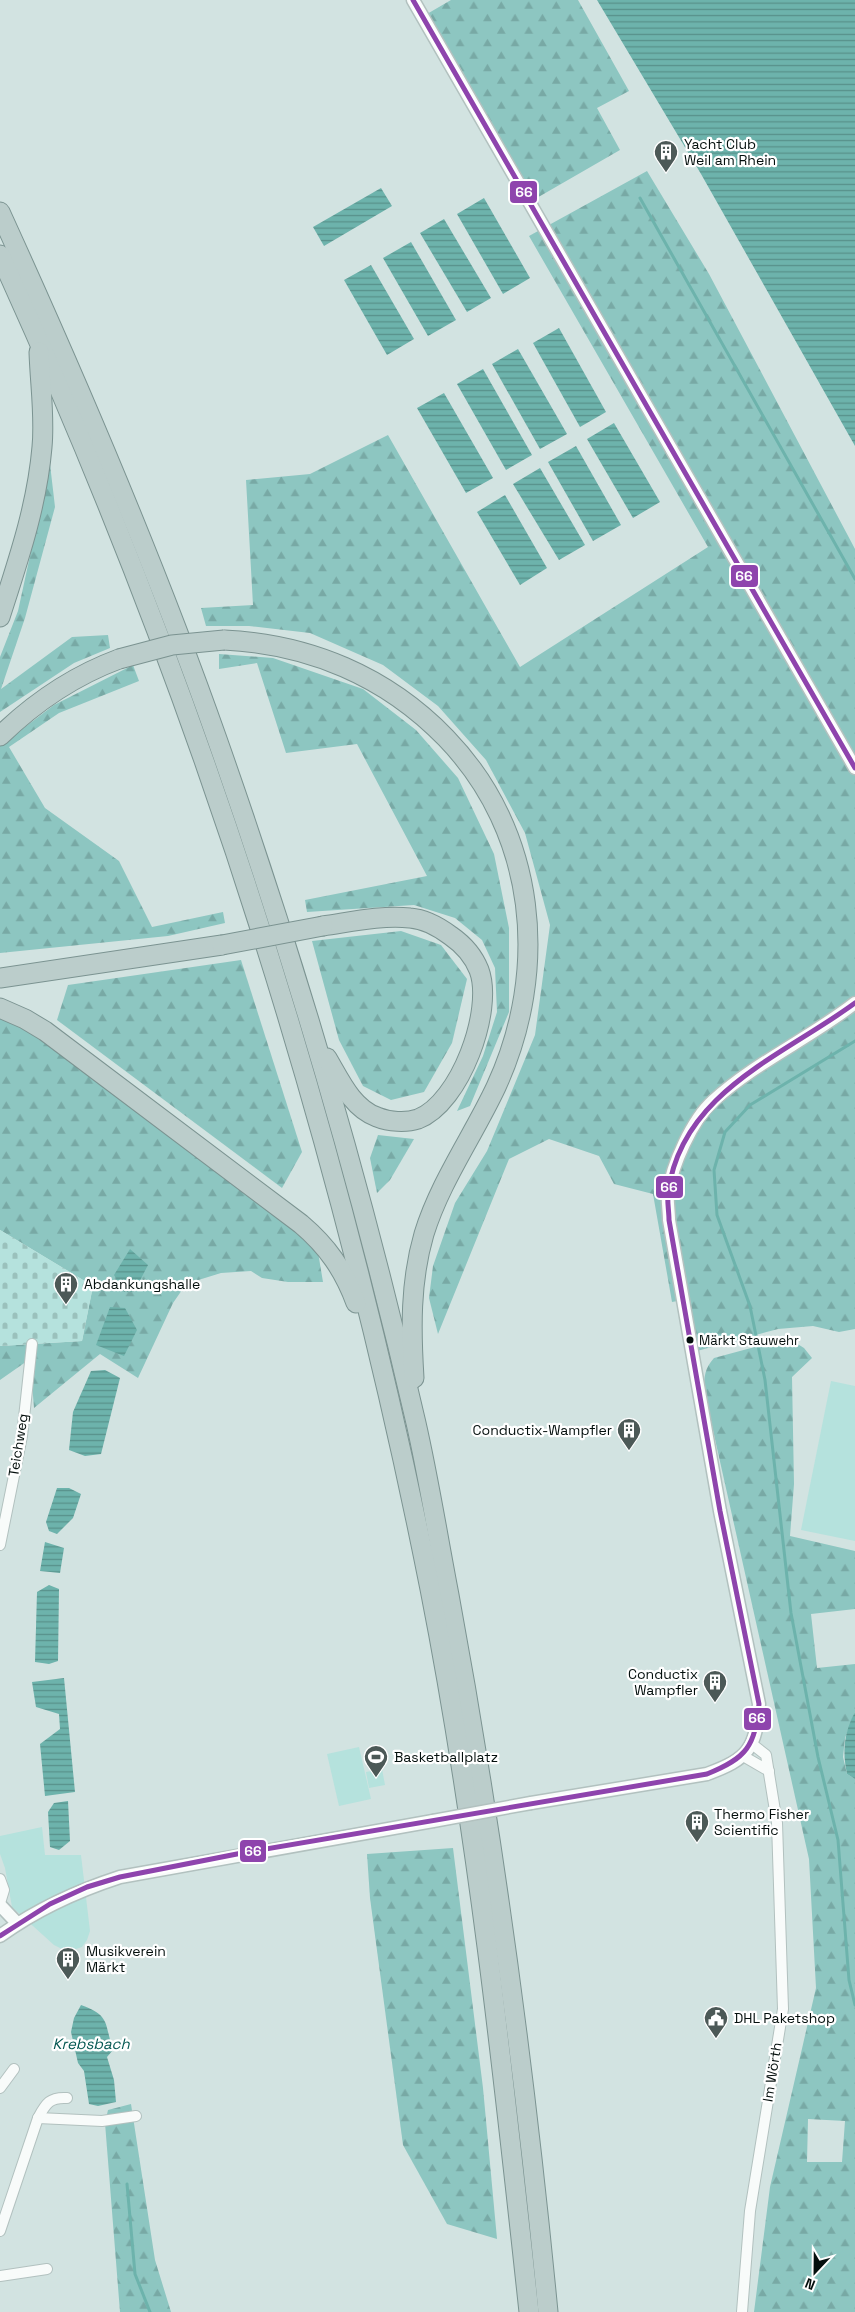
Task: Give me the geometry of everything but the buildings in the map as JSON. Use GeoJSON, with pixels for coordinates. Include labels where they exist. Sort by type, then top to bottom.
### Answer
{"type":"FeatureCollection","features":[{"type":"Feature","properties":{"kind":"highway"},"geometry":{"type":"LineString","coordinates":[[0,212],[117,477],[218,740],[314,1034],[365,1218],[417,1426],[473,1724],[499,1894],[519,2044],[548,2312]]}},
{"type":"Feature","properties":{"kind":"highway"},"geometry":{"type":"LineString","coordinates":[[0,255],[38,338],[154,624],[235,852],[315,1108],[344,1217],[378,1356],[430,1589],[472,1838],[501,2046],[529,2312]]}},
{"type":"Feature","properties":{"kind":"highway"},"geometry":{"type":"LineString","coordinates":[[0,617],[25,537],[39,480],[43,420],[38,338]]}},
{"type":"Feature","properties":{"kind":"highway"},"geometry":{"type":"LineString","coordinates":[[0,736],[21,716],[55,690],[78,676],[119,659],[172,645],[224,640],[283,647],[315,655],[362,675],[406,702],[432,723],[451,743],[478,778],[506,831],[517,863],[529,926],[524,1001],[514,1042],[496,1086],[454,1168],[424,1234],[415,1278],[410,1324],[417,1426]]}},
{"type":"Feature","properties":{"kind":"highway"},"geometry":{"type":"LineString","coordinates":[[0,978],[222,945],[323,926],[388,918],[411,918],[443,930],[461,943],[472,956],[479,972],[482,990],[482,1009],[471,1049],[448,1093],[435,1108],[419,1118],[397,1122],[376,1117],[358,1105],[348,1093],[314,1034]]}},
{"type":"Feature","properties":{"kind":"highway"},"geometry":{"type":"LineString","coordinates":[[0,1008],[25,1018],[45,1031],[316,1237],[335,1258],[349,1285],[378,1356]]}},
{"type":"Feature","properties":{"kind":"street"},"geometry":{"type":"LineString","coordinates":[[413,0],[855,768]]}},
{"type":"Feature","properties":{"kind":"street"},"geometry":{"type":"LineString","coordinates":[[0,1936],[17,1923],[75,1893],[120,1876],[531,1803],[707,1774],[731,1765],[743,1756],[752,1744],[758,1729],[759,1704],[720,1511],[669,1220],[668,1193],[684,1146],[697,1120],[712,1102],[766,1062],[830,1022],[855,1003]]}},
{"type":"Feature","properties":{"kind":"street","name":"Teichweg"},"geometry":{"type":"LineString","coordinates":[[0,1545],[22,1436],[32,1344]]}},
{"type":"Feature","properties":{"kind":"street","name":"Im Wörth"},"geometry":{"type":"LineString","coordinates":[[742,2312],[750,2211],[783,2008],[777,1823],[766,1755],[752,1744]]}},
{"type":"Feature","properties":{"kind":"street"},"geometry":{"type":"LineString","coordinates":[[743,1756],[769,1771]]}},
{"type":"Feature","properties":{"kind":"street"},"geometry":{"type":"LineString","coordinates":[[0,1878],[4,1890],[0,1904],[17,1923]]}},
{"type":"Feature","properties":{"kind":"street"},"geometry":{"type":"LineString","coordinates":[[0,2088],[14,2069]]}},
{"type":"Feature","properties":{"kind":"street"},"geometry":{"type":"LineString","coordinates":[[0,2231],[38,2118],[46,2102],[56,2097],[67,2098]]}},
{"type":"Feature","properties":{"kind":"street"},"geometry":{"type":"LineString","coordinates":[[38,2118],[102,2121],[136,2116]]}},
{"type":"Feature","properties":{"kind":"street"},"geometry":{"type":"LineString","coordinates":[[0,2276],[47,2268]]}},
{"type":"Feature","properties":{"kind":"green space"},"geometry":{"type":"Polygon","coordinates":[[[451,0],[578,0],[629,91],[597,108],[620,150],[535,199],[427,14],[451,0]]]}},
{"type":"Feature","properties":{"kind":"green space"},"geometry":{"type":"Polygon","coordinates":[[[647,171],[709,274],[855,549],[855,1329],[839,1332],[813,1326],[778,1329],[697,1351],[688,1299],[672,1302],[653,1194],[614,1184],[599,1156],[549,1139],[509,1159],[438,1334],[429,1298],[433,1266],[455,1203],[487,1151],[535,1035],[550,925],[525,833],[486,760],[438,706],[383,665],[310,633],[249,626],[206,626],[201,608],[253,605],[246,480],[310,474],[388,435],[520,667],[708,547],[529,236],[647,171]]]}},
{"type":"Feature","properties":{"kind":"green space"},"geometry":{"type":"Polygon","coordinates":[[[50,464],[55,507],[25,618],[1,689],[72,637],[108,635],[110,648],[74,663],[0,712],[0,657],[18,611],[50,464]]]}},
{"type":"Feature","properties":{"kind":"green space"},"geometry":{"type":"Polygon","coordinates":[[[219,654],[273,658],[363,689],[416,730],[458,778],[494,854],[509,928],[509,1012],[470,1106],[457,1111],[483,1056],[497,1012],[495,968],[482,940],[455,918],[414,905],[307,912],[305,900],[427,876],[357,744],[286,753],[257,663],[219,669],[219,654]]]}},
{"type":"Feature","properties":{"kind":"green space"},"geometry":{"type":"Polygon","coordinates":[[[133,665],[139,681],[59,713],[9,747],[45,808],[119,861],[152,927],[223,912],[225,923],[168,936],[0,953],[0,746],[54,705],[133,665]]]}},
{"type":"Feature","properties":{"kind":"green space"},"geometry":{"type":"Polygon","coordinates":[[[401,931],[441,945],[467,979],[452,1043],[424,1092],[391,1100],[363,1086],[339,1040],[312,941],[401,931]]]}},
{"type":"Feature","properties":{"kind":"green space"},"geometry":{"type":"Polygon","coordinates":[[[241,960],[302,1152],[282,1188],[57,1020],[68,985],[241,960]]]}},
{"type":"Feature","properties":{"kind":"green space"},"geometry":{"type":"Polygon","coordinates":[[[0,1015],[20,1024],[301,1235],[318,1252],[323,1282],[288,1282],[262,1278],[251,1271],[221,1273],[192,1282],[182,1290],[173,1303],[138,1378],[100,1354],[34,1408],[30,1359],[0,1380],[0,1346],[82,1341],[93,1286],[0,1230],[0,1015]]]}},
{"type":"Feature","properties":{"kind":"green space"},"geometry":{"type":"Polygon","coordinates":[[[378,1135],[414,1139],[390,1180],[377,1193],[370,1158],[378,1135]]]}},
{"type":"Feature","properties":{"kind":"green space"},"geometry":{"type":"Polygon","coordinates":[[[0,1230],[93,1286],[82,1341],[0,1346],[0,1230]]]}},
{"type":"Feature","properties":{"kind":"green space"},"geometry":{"type":"Polygon","coordinates":[[[788,1338],[804,1348],[812,1358],[792,1377],[794,1484],[790,1536],[855,1551],[855,1609],[811,1614],[817,1668],[855,1664],[855,1712],[845,1738],[843,1757],[847,1774],[855,1779],[855,2312],[754,2312],[770,2187],[816,1988],[809,1859],[704,1390],[706,1372],[714,1358],[788,1338]],[[808,2119],[807,2162],[842,2162],[845,2121],[808,2119]]]}},
{"type":"Feature","properties":{"kind":"green space"},"geometry":{"type":"Polygon","coordinates":[[[831,1381],[855,1386],[855,1541],[801,1530],[831,1381]]]}},
{"type":"Feature","properties":{"kind":"green space"},"geometry":{"type":"Polygon","coordinates":[[[359,1747],[371,1799],[339,1806],[327,1754],[359,1747]]]}},
{"type":"Feature","properties":{"kind":"green space","name":"Basketballplatz"},"geometry":{"type":"Polygon","coordinates":[[[382,1769],[385,1785],[369,1788],[366,1772],[382,1769]]]}},
{"type":"Feature","properties":{"kind":"green space"},"geometry":{"type":"Polygon","coordinates":[[[42,1827],[45,1855],[81,1855],[90,1931],[82,1947],[73,1950],[62,1949],[54,1945],[12,1907],[5,1868],[0,1854],[0,1836],[42,1827]]]}},
{"type":"Feature","properties":{"kind":"green space"},"geometry":{"type":"Polygon","coordinates":[[[453,1848],[483,2088],[497,2239],[447,2224],[403,2145],[370,1898],[367,1854],[453,1848]]]}},
{"type":"Feature","properties":{"kind":"green space"},"geometry":{"type":"Polygon","coordinates":[[[131,2104],[155,2260],[171,2312],[120,2312],[105,2123],[108,2110],[131,2104]]]}},
{"type":"Feature","properties":{"kind":"water"},"geometry":{"type":"Polygon","coordinates":[[[597,0],[855,0],[855,446],[701,174],[597,0]]]}},
{"type":"Feature","properties":{"kind":"water"},"geometry":{"type":"Polygon","coordinates":[[[381,188],[392,206],[324,246],[313,227],[381,188]]]}},
{"type":"Feature","properties":{"kind":"water"},"geometry":{"type":"Polygon","coordinates":[[[484,198],[530,278],[503,294],[457,214],[484,198]]]}},
{"type":"Feature","properties":{"kind":"water"},"geometry":{"type":"Polygon","coordinates":[[[444,219],[491,298],[467,312],[420,233],[444,219]]]}},
{"type":"Feature","properties":{"kind":"water"},"geometry":{"type":"Polygon","coordinates":[[[411,242],[456,320],[428,336],[383,258],[411,242]]]}},
{"type":"Feature","properties":{"kind":"water"},"geometry":{"type":"Polygon","coordinates":[[[371,265],[414,339],[387,355],[344,280],[371,265]]]}},
{"type":"Feature","properties":{"kind":"water"},"geometry":{"type":"Polygon","coordinates":[[[559,328],[606,412],[580,427],[533,343],[559,328]]]}},
{"type":"Feature","properties":{"kind":"water"},"geometry":{"type":"Polygon","coordinates":[[[518,349],[567,434],[540,449],[492,364],[518,349]]]}},
{"type":"Feature","properties":{"kind":"water"},"geometry":{"type":"Polygon","coordinates":[[[483,369],[532,455],[506,470],[457,384],[483,369]]]}},
{"type":"Feature","properties":{"kind":"water"},"geometry":{"type":"Polygon","coordinates":[[[444,393],[493,478],[466,493],[417,408],[444,393]]]}},
{"type":"Feature","properties":{"kind":"water"},"geometry":{"type":"Polygon","coordinates":[[[614,423],[660,502],[633,518],[587,439],[614,423]]]}},
{"type":"Feature","properties":{"kind":"water"},"geometry":{"type":"Polygon","coordinates":[[[576,446],[621,525],[593,541],[548,462],[576,446]]]}},
{"type":"Feature","properties":{"kind":"water"},"geometry":{"type":"Polygon","coordinates":[[[540,468],[585,545],[559,560],[513,484],[540,468]]]}},
{"type":"Feature","properties":{"kind":"water"},"geometry":{"type":"Polygon","coordinates":[[[505,495],[547,568],[520,585],[477,512],[505,495]]]}},
{"type":"Feature","properties":{"kind":"water"},"geometry":{"type":"Polygon","coordinates":[[[130,1249],[148,1265],[134,1292],[124,1292],[114,1275],[130,1249]]]}},
{"type":"Feature","properties":{"kind":"water"},"geometry":{"type":"Polygon","coordinates":[[[110,1307],[125,1308],[137,1330],[124,1356],[96,1345],[110,1307]]]}},
{"type":"Feature","properties":{"kind":"water"},"geometry":{"type":"Polygon","coordinates":[[[105,1370],[120,1378],[101,1454],[85,1456],[69,1450],[73,1412],[91,1371],[105,1370]]]}},
{"type":"Feature","properties":{"kind":"water"},"geometry":{"type":"Polygon","coordinates":[[[57,1488],[69,1488],[81,1494],[73,1518],[57,1534],[49,1531],[46,1522],[57,1488]]]}},
{"type":"Feature","properties":{"kind":"water"},"geometry":{"type":"Polygon","coordinates":[[[45,1542],[64,1548],[60,1573],[40,1571],[45,1542]]]}},
{"type":"Feature","properties":{"kind":"water"},"geometry":{"type":"Polygon","coordinates":[[[49,1585],[59,1589],[58,1661],[49,1664],[35,1662],[37,1592],[49,1585]]]}},
{"type":"Feature","properties":{"kind":"water"},"geometry":{"type":"Polygon","coordinates":[[[64,1678],[75,1792],[45,1796],[40,1744],[60,1729],[59,1714],[36,1707],[32,1682],[64,1678]]]}},
{"type":"Feature","properties":{"kind":"water"},"geometry":{"type":"Polygon","coordinates":[[[855,1712],[855,1779],[847,1774],[844,1750],[848,1727],[855,1712]]]}},
{"type":"Feature","properties":{"kind":"water"},"geometry":{"type":"Polygon","coordinates":[[[68,1801],[70,1841],[59,1850],[50,1847],[48,1812],[54,1803],[68,1801]]]}},
{"type":"Feature","properties":{"kind":"water","name":"Krebsbach"},"geometry":{"type":"Polygon","coordinates":[[[81,2005],[102,2017],[107,2027],[113,2050],[107,2057],[114,2080],[116,2102],[98,2106],[89,2104],[84,2071],[78,2063],[71,2032],[74,2018],[81,2005]]]}},
{"type":"Feature","properties":{"kind":"waterway"},"geometry":{"type":"LineString","coordinates":[[640,198],[855,579]]}},
{"type":"Feature","properties":{"kind":"waterway"},"geometry":{"type":"LineString","coordinates":[[855,1041],[750,1105],[725,1132],[714,1170],[717,1215],[750,1306],[765,1380],[791,1613],[818,1757],[838,1840],[849,1980],[855,2005]]}},
{"type":"Feature","properties":{"kind":"waterway","name":"Krebsbach"},"geometry":{"type":"LineString","coordinates":[[127,2184],[135,2274],[150,2312]]}},
{"type":"Feature","properties":{"kind":"transit line","name":"66"},"geometry":{"type":"LineString","coordinates":[[413,0],[855,768]]}},
{"type":"Feature","properties":{"kind":"transit line","name":"66"},"geometry":{"type":"LineString","coordinates":[[0,1936],[50,1904],[87,1887],[120,1877],[242,1853],[707,1774],[740,1756],[746,1749],[755,1730],[759,1704],[720,1511],[669,1220],[668,1193],[677,1158],[693,1128],[714,1102],[739,1080],[855,1003]]}},
{"type":"Feature","properties":{"kind":"place","name":"Yacht Club Weil am Rhein"},"geometry":{"type":"Point","coordinates":[666,173]}},
{"type":"Feature","properties":{"kind":"place","name":"Abdankungshalle"},"geometry":{"type":"Point","coordinates":[66,1305]}},
{"type":"Feature","properties":{"kind":"place","name":"Märkt Stauwehr"},"geometry":{"type":"Point","coordinates":[690,1340]}},
{"type":"Feature","properties":{"kind":"place","name":"Conductix-Wampfler"},"geometry":{"type":"Point","coordinates":[629,1451]}},
{"type":"Feature","properties":{"kind":"place","name":"Conductix Wampfler"},"geometry":{"type":"Point","coordinates":[715,1703]}},
{"type":"Feature","properties":{"kind":"place","name":"Basketballplatz"},"geometry":{"type":"Point","coordinates":[376,1778]}},
{"type":"Feature","properties":{"kind":"place","name":"Thermo Fisher Scientific"},"geometry":{"type":"Point","coordinates":[697,1843]}},
{"type":"Feature","properties":{"kind":"place","name":"Musikverein Märkt"},"geometry":{"type":"Point","coordinates":[68,1980]}},
{"type":"Feature","properties":{"kind":"place","name":"DHL Paketshop"},"geometry":{"type":"Point","coordinates":[716,2039]}}]}
